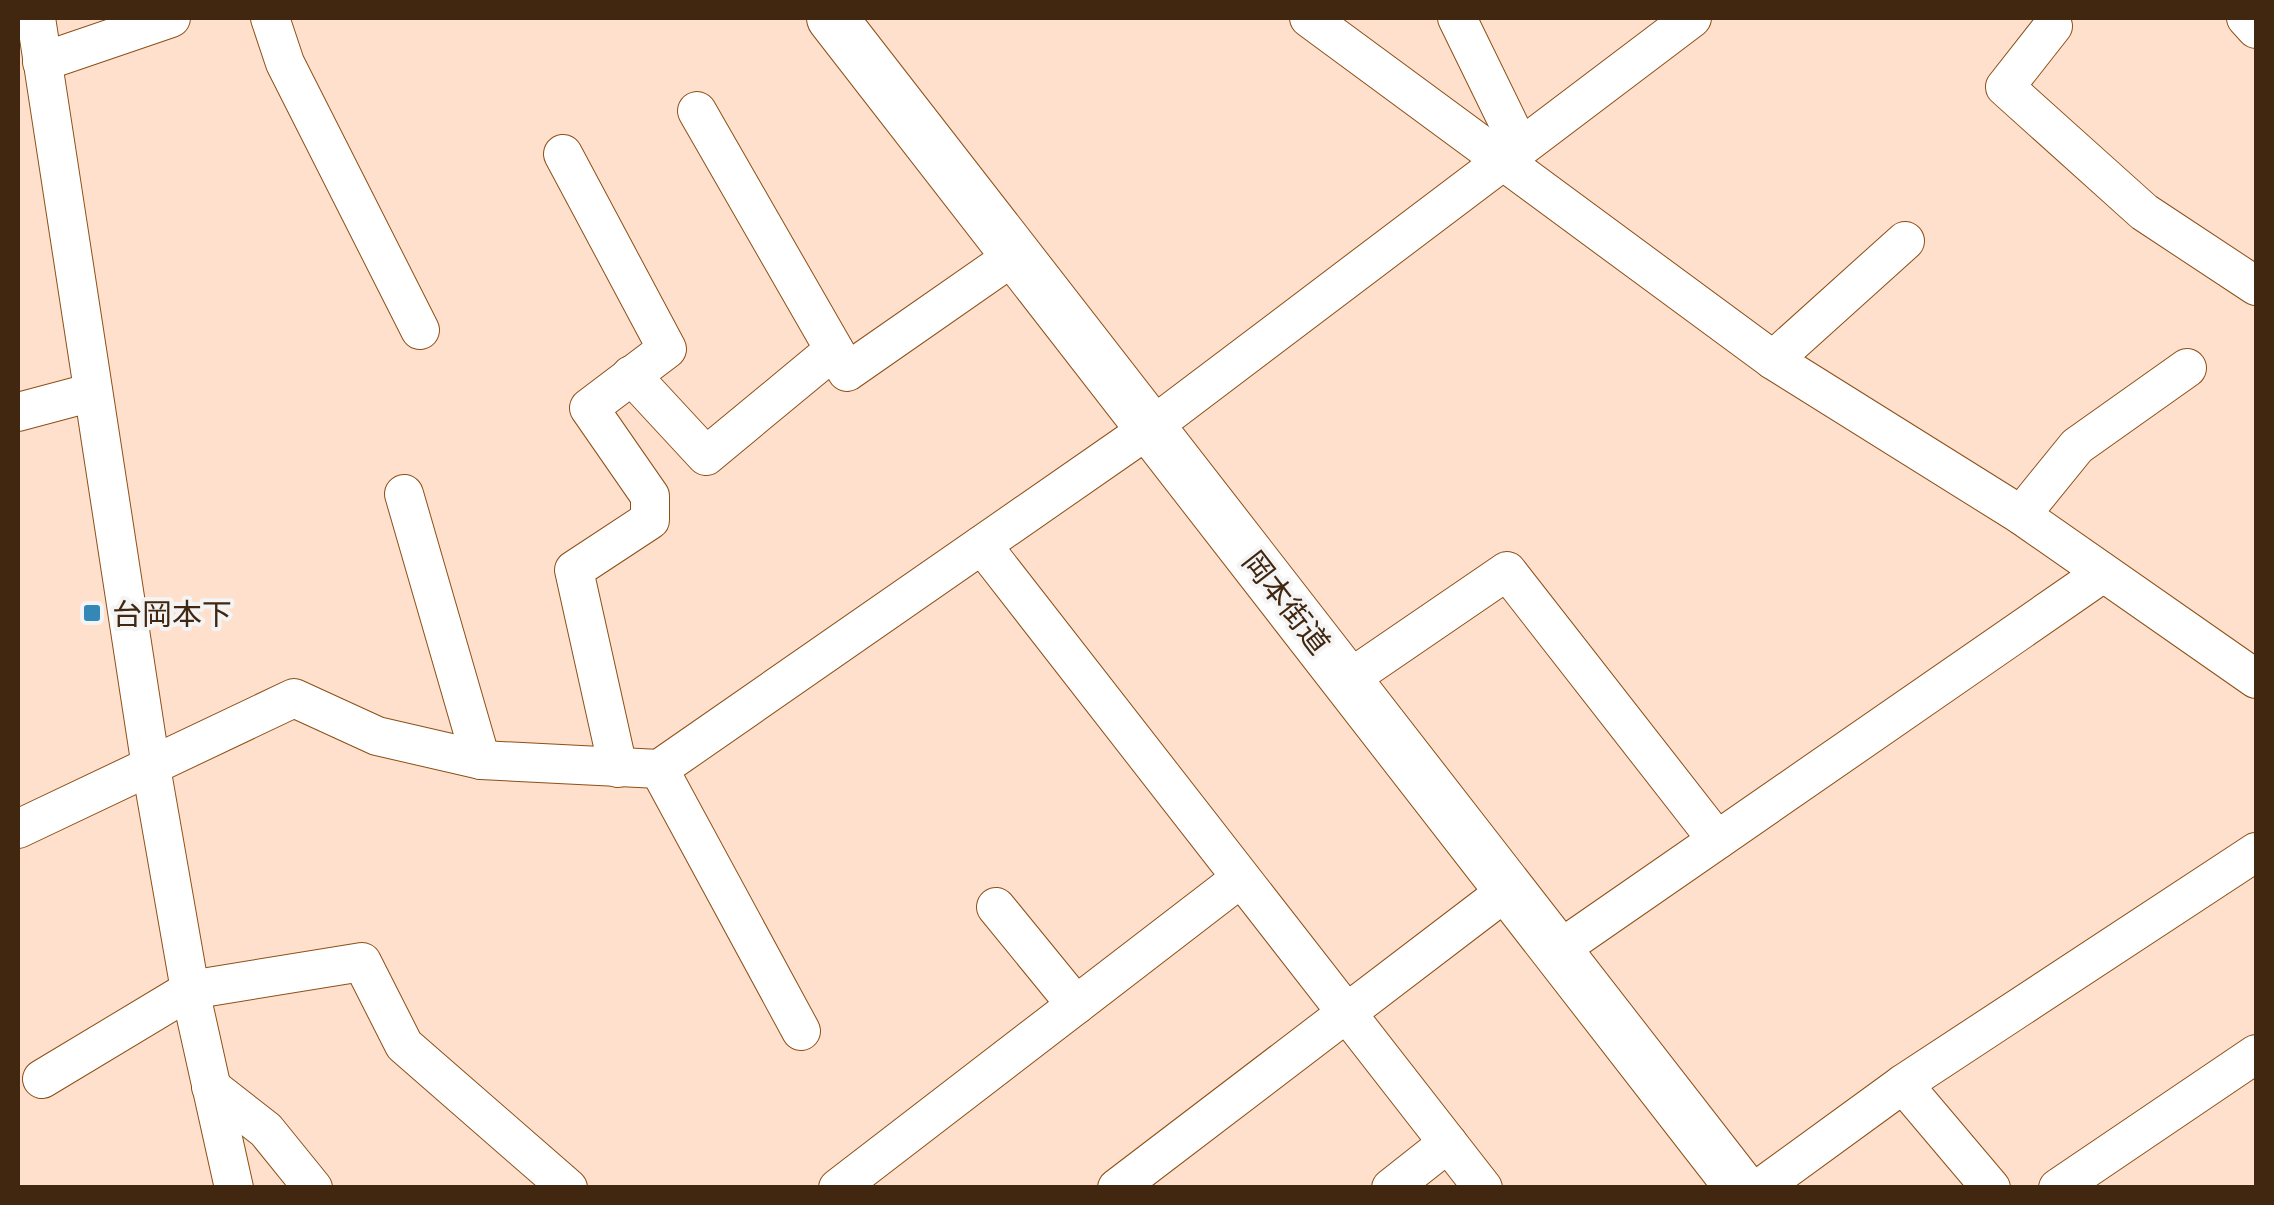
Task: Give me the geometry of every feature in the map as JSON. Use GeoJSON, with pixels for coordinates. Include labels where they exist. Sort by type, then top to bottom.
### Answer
{"type":"FeatureCollection","features":[{"type":"Feature","properties":{"kind":"main road","name":"岡本街道"},"geometry":{"type":"LineString","coordinates":[[832,18],[1349,679],[1740,1188]]}},
{"type":"Feature","properties":{"kind":"street"},"geometry":{"type":"LineString","coordinates":[[36,18],[151,767],[190,990],[234,1188]]}},
{"type":"Feature","properties":{"kind":"street"},"geometry":{"type":"LineString","coordinates":[[42,62],[171,18]]}},
{"type":"Feature","properties":{"kind":"street"},"geometry":{"type":"LineString","coordinates":[[270,18],[302,99],[420,330]]}},
{"type":"Feature","properties":{"kind":"street"},"geometry":{"type":"LineString","coordinates":[[1309,18],[1510,153],[1773,360],[2021,515],[2256,678]]}},
{"type":"Feature","properties":{"kind":"street"},"geometry":{"type":"LineString","coordinates":[[1458,18],[1510,153]]}},
{"type":"Feature","properties":{"kind":"street"},"geometry":{"type":"LineString","coordinates":[[18,828],[294,698],[377,736],[482,760],[660,769],[1150,428],[1692,18]]}},
{"type":"Feature","properties":{"kind":"street"},"geometry":{"type":"LineString","coordinates":[[2246,18],[2256,29]]}},
{"type":"Feature","properties":{"kind":"street"},"geometry":{"type":"LineString","coordinates":[[2053,26],[2005,86],[2144,212],[2256,286]]}},
{"type":"Feature","properties":{"kind":"street"},"geometry":{"type":"LineString","coordinates":[[697,111],[847,372],[1014,255]]}},
{"type":"Feature","properties":{"kind":"street"},"geometry":{"type":"LineString","coordinates":[[563,154],[667,348],[589,408],[650,496],[650,520],[574,570],[618,768]]}},
{"type":"Feature","properties":{"kind":"street"},"geometry":{"type":"LineString","coordinates":[[1773,360],[1905,240]]}},
{"type":"Feature","properties":{"kind":"street"},"geometry":{"type":"LineString","coordinates":[[631,376],[706,456],[834,350]]}},
{"type":"Feature","properties":{"kind":"street"},"geometry":{"type":"LineString","coordinates":[[2021,515],[2078,446],[2187,368]]}},
{"type":"Feature","properties":{"kind":"street"},"geometry":{"type":"LineString","coordinates":[[18,412],[94,392]]}},
{"type":"Feature","properties":{"kind":"street"},"geometry":{"type":"LineString","coordinates":[[404,494],[482,760]]}},
{"type":"Feature","properties":{"kind":"street"},"geometry":{"type":"LineString","coordinates":[[982,544],[1483,1188]]}},
{"type":"Feature","properties":{"kind":"street"},"geometry":{"type":"LineString","coordinates":[[1349,679],[1506,571],[1717,840]]}},
{"type":"Feature","properties":{"kind":"street"},"geometry":{"type":"LineString","coordinates":[[1557,951],[2102,573]]}},
{"type":"Feature","properties":{"kind":"street"},"geometry":{"type":"LineString","coordinates":[[660,769],[801,1031]]}},
{"type":"Feature","properties":{"kind":"street"},"geometry":{"type":"LineString","coordinates":[[1760,1188],[1904,1084],[2256,852]]}},
{"type":"Feature","properties":{"kind":"street"},"geometry":{"type":"LineString","coordinates":[[838,1188],[1242,878]]}},
{"type":"Feature","properties":{"kind":"street"},"geometry":{"type":"LineString","coordinates":[[1116,1188],[1509,889]]}},
{"type":"Feature","properties":{"kind":"street"},"geometry":{"type":"LineString","coordinates":[[996,906],[1076,1006]]}},
{"type":"Feature","properties":{"kind":"street"},"geometry":{"type":"LineString","coordinates":[[42,1079],[190,990],[362,962],[404,1044],[568,1188]]}},
{"type":"Feature","properties":{"kind":"street"},"geometry":{"type":"LineString","coordinates":[[2058,1188],[2256,1054]]}},
{"type":"Feature","properties":{"kind":"street"},"geometry":{"type":"LineString","coordinates":[[1904,1084],[1991,1188]]}},
{"type":"Feature","properties":{"kind":"street"},"geometry":{"type":"LineString","coordinates":[[211,1087],[266,1130],[313,1188]]}},
{"type":"Feature","properties":{"kind":"street"},"geometry":{"type":"LineString","coordinates":[[1392,1188],[1448,1142]]}},
{"type":"Feature","properties":{"kind":"place","name":"台岡本下"},"geometry":{"type":"Point","coordinates":[92,613]}}]}
